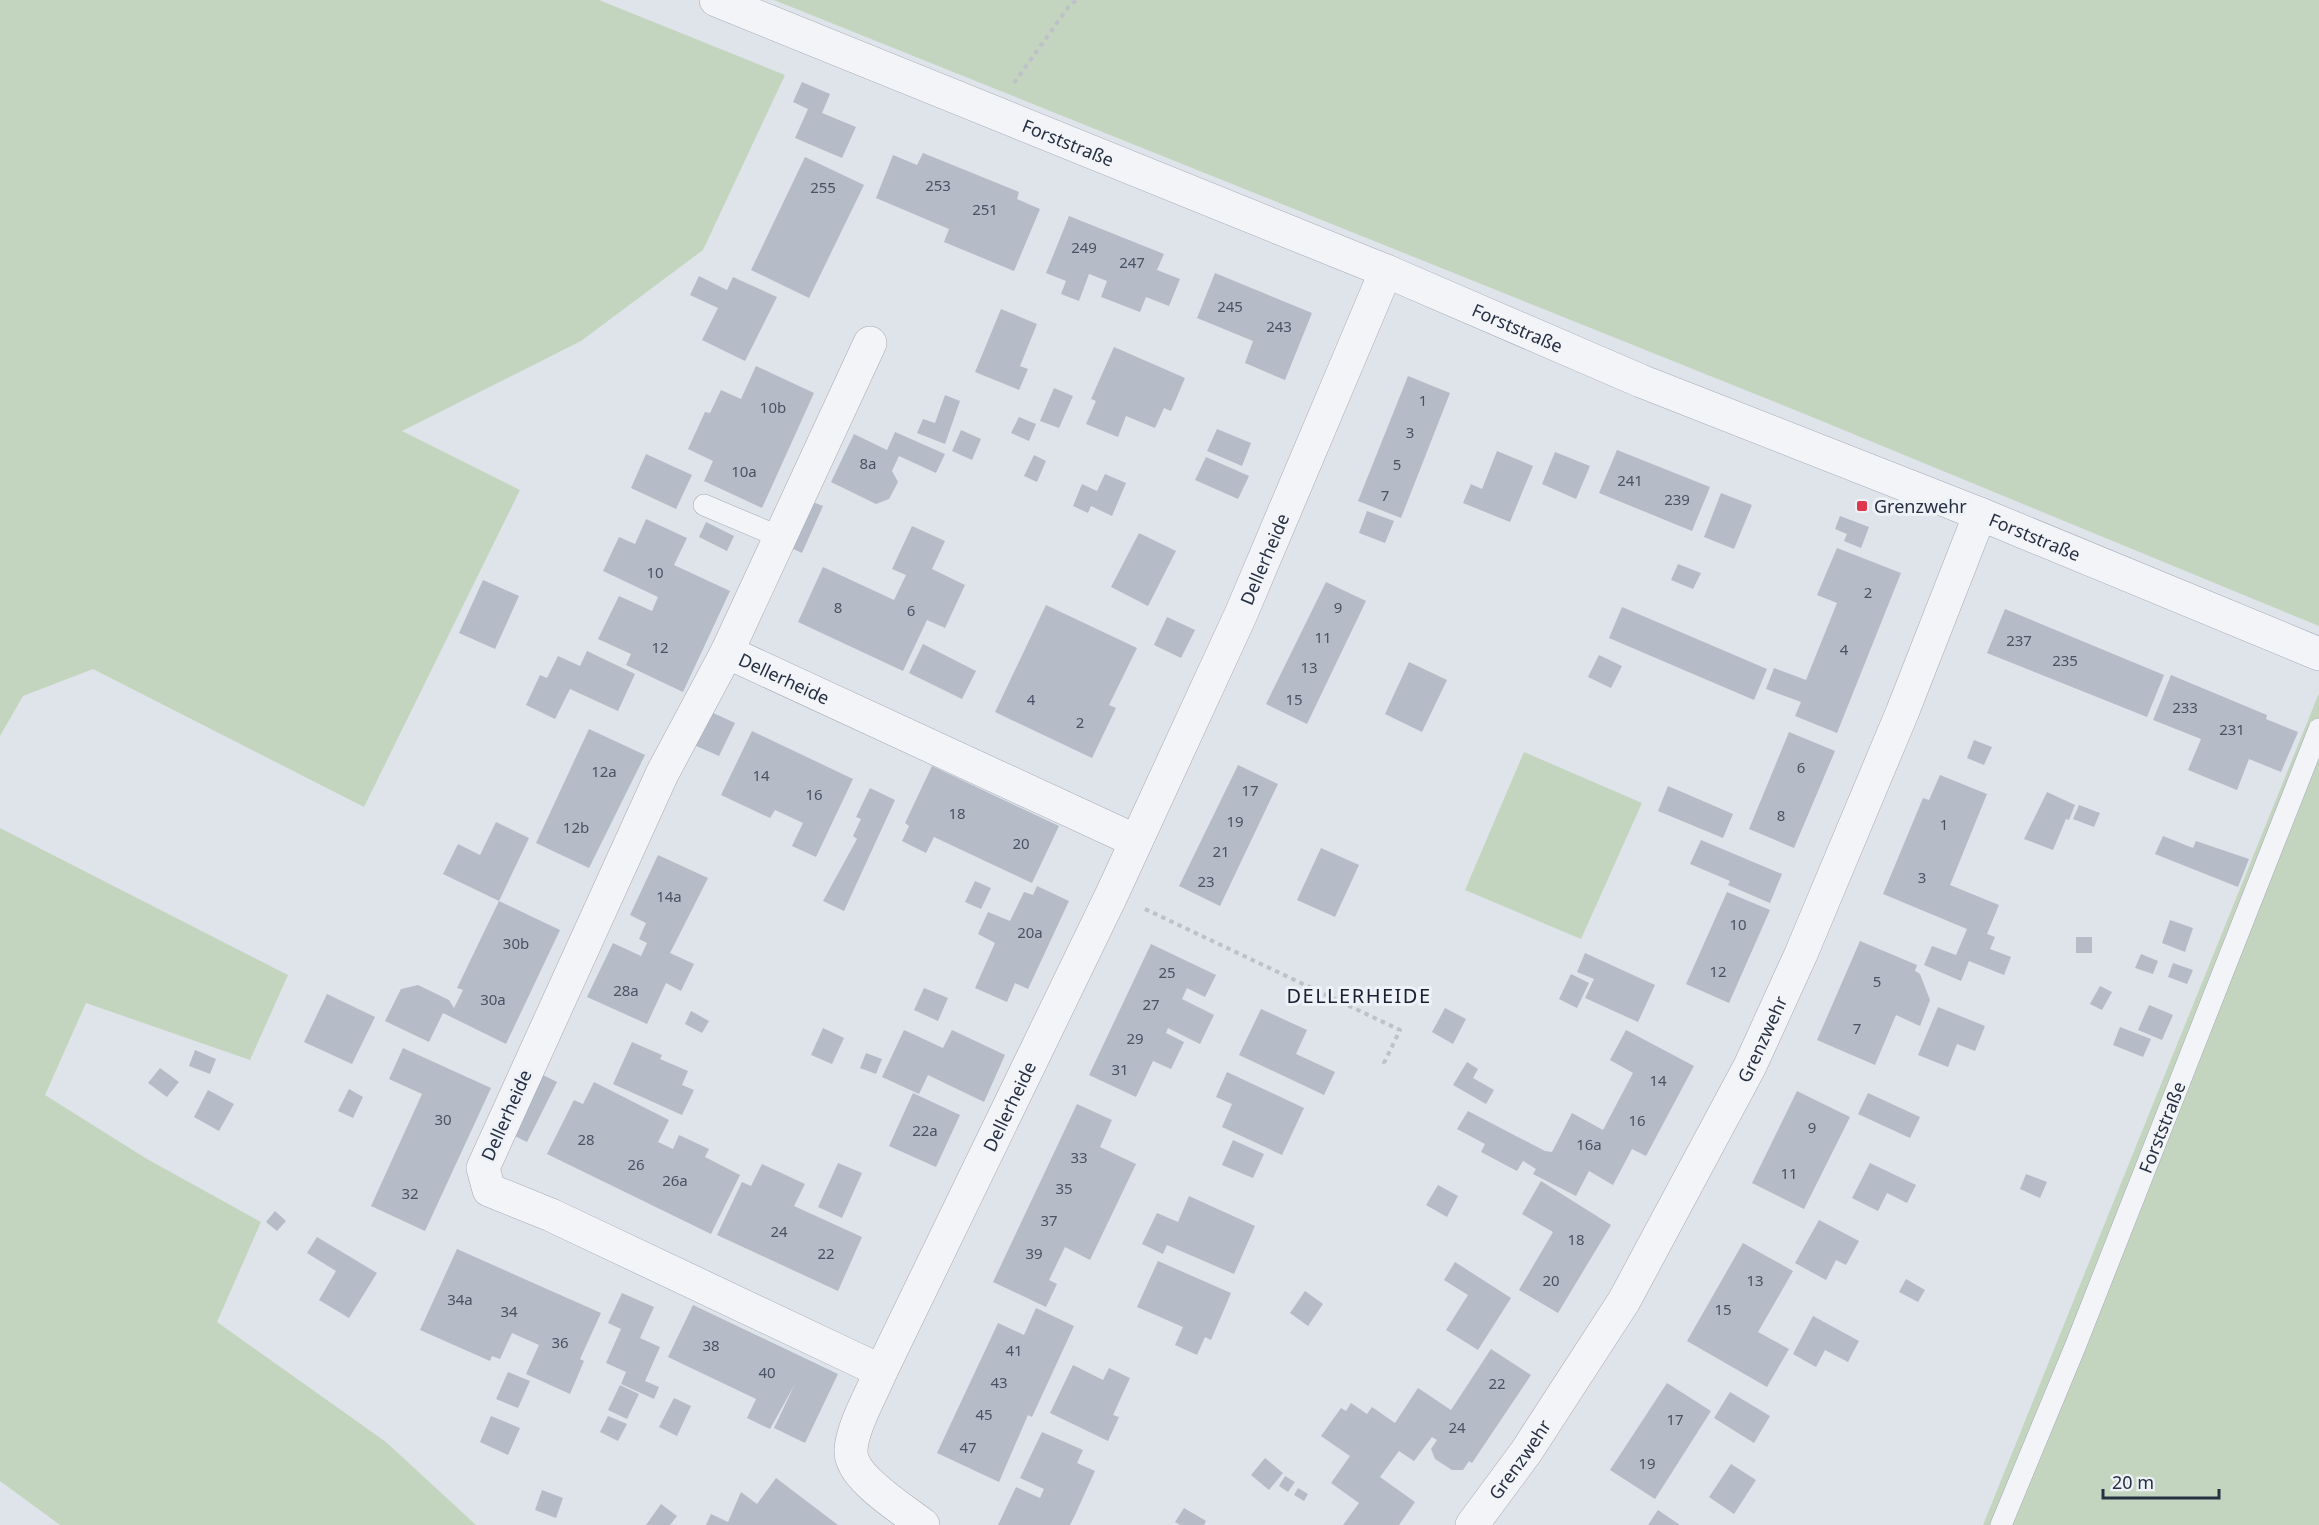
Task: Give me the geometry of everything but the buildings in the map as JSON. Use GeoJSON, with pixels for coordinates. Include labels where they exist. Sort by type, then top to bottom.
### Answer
{"type":"FeatureCollection","features":[{"type":"Feature","properties":{"kind":"street","name":"Forststraße"},"geometry":{"type":"LineString","coordinates":[[716,0],[1386,271],[1641,381],[1980,514],[2319,654]]}},
{"type":"Feature","properties":{"kind":"street","name":"Dellerheide"},"geometry":{"type":"LineString","coordinates":[[923,1525],[863,1478],[853,1464],[850,1451],[853,1437],[881,1371],[1112,894],[1241,614],[1386,271]]}},
{"type":"Feature","properties":{"kind":"street","name":"Dellerheide"},"geometry":{"type":"LineString","coordinates":[[870,343],[727,652],[662,774],[606,893],[483,1168],[484,1180],[489,1190],[551,1215],[881,1371]]}},
{"type":"Feature","properties":{"kind":"street","name":"Grenzwehr"},"geometry":{"type":"LineString","coordinates":[[1472,1525],[1526,1452],[1624,1301],[1750,1066],[1801,954],[1856,823],[1980,514]]}},
{"type":"Feature","properties":{"kind":"street","name":"Dellerheide"},"geometry":{"type":"LineString","coordinates":[[727,652],[1136,841]]}},
{"type":"Feature","properties":{"kind":"lane"},"geometry":{"type":"LineString","coordinates":[[704,505],[780,537]]}},
{"type":"Feature","properties":{"kind":"lane","name":"Forststraße"},"geometry":{"type":"LineString","coordinates":[[2001,1525],[2075,1347],[2319,729]]}},
{"type":"Feature","properties":{"kind":"path"},"geometry":{"type":"LineString","coordinates":[[993,113],[1069,6],[1077,0]]}},
{"type":"Feature","properties":{"kind":"path"},"geometry":{"type":"LineString","coordinates":[[1112,894],[1400,1030],[1384,1063],[1385,1068]]}},
{"type":"Feature","properties":{"kind":"green space"},"geometry":{"type":"Polygon","coordinates":[[[0,0],[599,0],[785,75],[703,250],[581,341],[402,431],[520,490],[364,807],[93,669],[23,696],[0,736],[0,0]]]}},
{"type":"Feature","properties":{"kind":"green space"},"geometry":{"type":"Polygon","coordinates":[[[774,0],[2319,0],[2319,626],[1795,410],[774,0]]]}},
{"type":"Feature","properties":{"kind":"green space"},"geometry":{"type":"Polygon","coordinates":[[[2319,693],[2319,1525],[1983,1525],[2319,693]]]}},
{"type":"Feature","properties":{"kind":"green space"},"geometry":{"type":"Polygon","coordinates":[[[1524,752],[1642,803],[1581,939],[1465,890],[1524,752]]]}},
{"type":"Feature","properties":{"kind":"green space"},"geometry":{"type":"Polygon","coordinates":[[[0,828],[288,975],[250,1060],[86,1003],[45,1095],[147,1159],[261,1222],[217,1322],[386,1442],[476,1525],[60,1525],[0,1481],[0,828]]]}},
{"type":"Feature","properties":{"kind":"place","name":"Grenzwehr"},"geometry":{"type":"Point","coordinates":[1862,506]}},
{"type":"Feature","properties":{"kind":"district","name":"DELLERHEIDE"},"geometry":{"type":"Point","coordinates":[1359,995]}}]}
